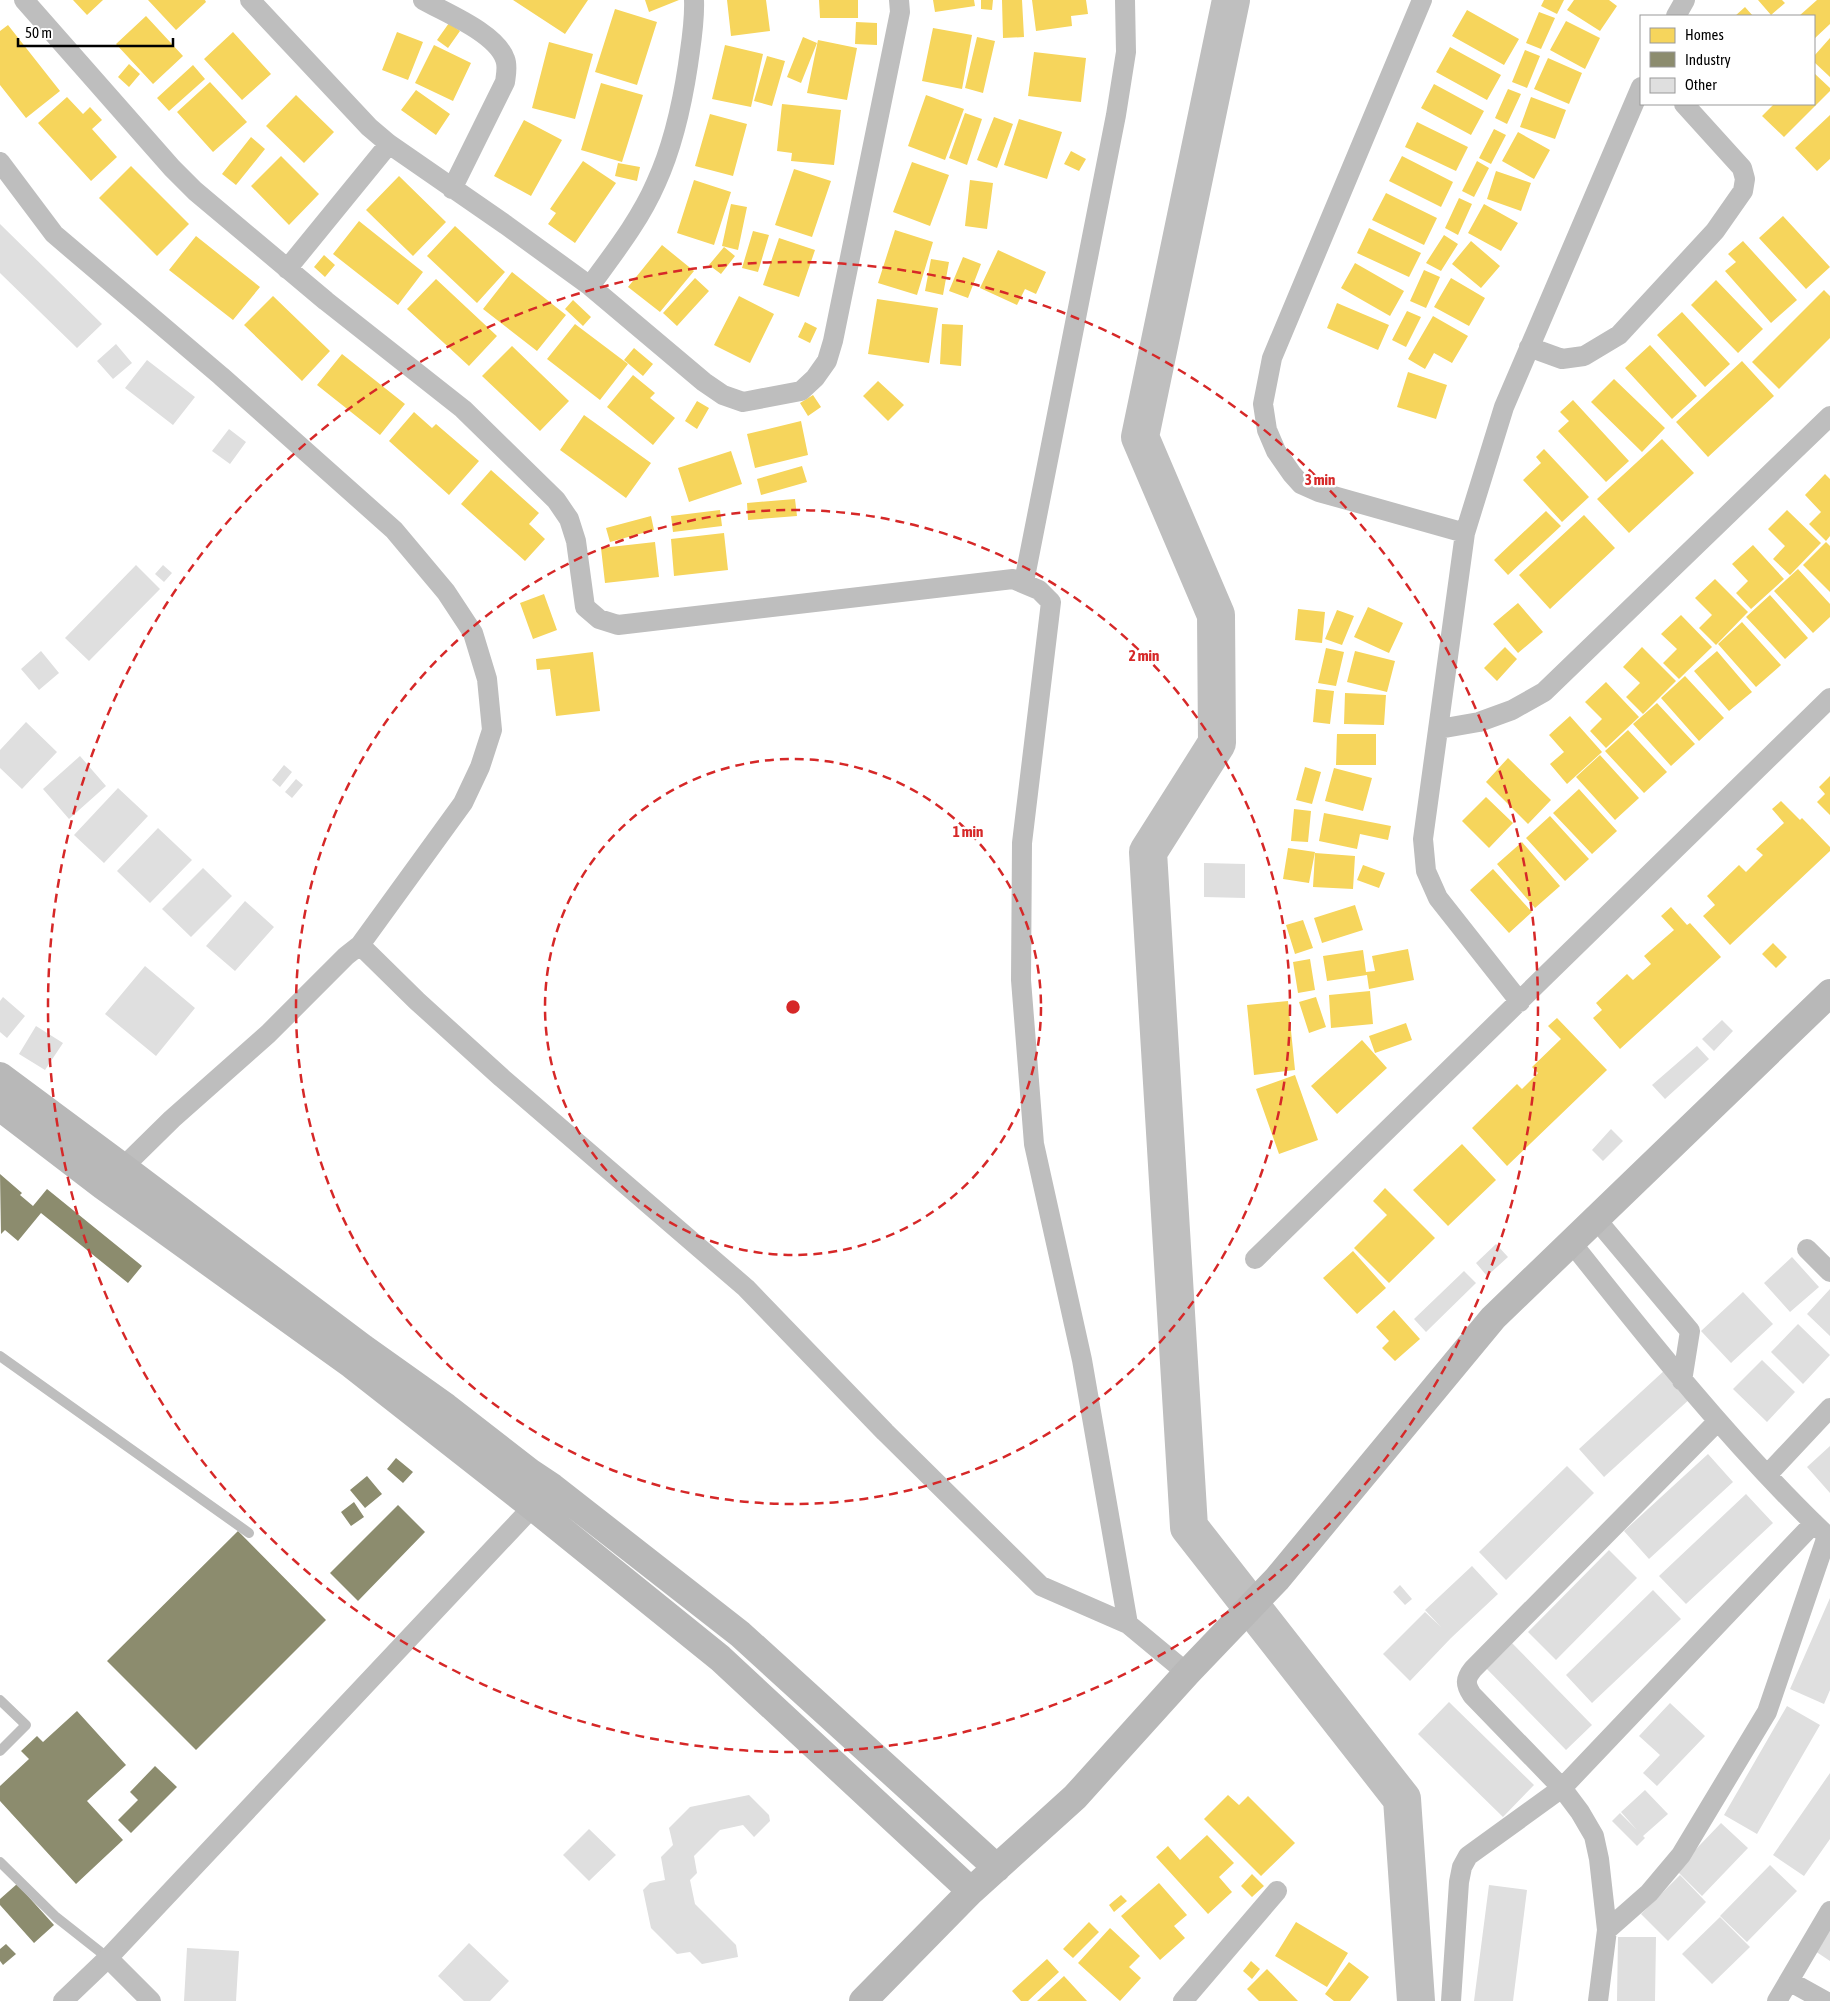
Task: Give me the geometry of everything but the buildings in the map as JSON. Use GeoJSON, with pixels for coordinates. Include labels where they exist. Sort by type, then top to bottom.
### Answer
{"type":"FeatureCollection","features":[{"type":"Feature","properties":{"kind":"street"},"geometry":{"type":"LineString","coordinates":[[24,0],[172,168],[195,191],[287,268],[463,409],[556,500],[569,519],[576,541],[585,607],[599,619],[618,626],[1013,579],[1024,582],[1039,590],[1051,602],[1022,843],[1021,980],[1034,1144],[1082,1360],[1128,1624]]}},
{"type":"Feature","properties":{"kind":"street"},"geometry":{"type":"LineString","coordinates":[[250,0],[369,127],[389,144],[590,286],[704,382],[723,395],[743,402],[801,391],[815,378],[827,361],[833,341],[900,12],[899,0]]}},
{"type":"Feature","properties":{"kind":"street"},"geometry":{"type":"LineString","coordinates":[[423,0],[485,34],[505,58],[507,69],[505,82],[452,189]]}},
{"type":"Feature","properties":{"kind":"street"},"geometry":{"type":"LineString","coordinates":[[590,286],[626,236],[656,184],[669,150],[683,97],[694,16],[694,0]]}},
{"type":"Feature","properties":{"kind":"street"},"geometry":{"type":"LineString","coordinates":[[1024,582],[1116,115],[1126,52],[1125,0]]}},
{"type":"Feature","properties":{"kind":"street"},"geometry":{"type":"LineString","coordinates":[[1422,0],[1272,358],[1263,404],[1267,430],[1276,451],[1302,484],[1318,492],[1465,533]]}},
{"type":"Feature","properties":{"kind":"street"},"geometry":{"type":"LineString","coordinates":[[1677,15],[1685,0]]}},
{"type":"Feature","properties":{"kind":"street"},"geometry":{"type":"LineString","coordinates":[[1520,1002],[1438,898],[1426,871],[1423,838],[1465,533],[1504,408],[1640,89]]}},
{"type":"Feature","properties":{"kind":"street"},"geometry":{"type":"LineString","coordinates":[[1529,348],[1562,359],[1584,356],[1619,335],[1715,230],[1743,191],[1745,179],[1742,168],[1685,105]]}},
{"type":"Feature","properties":{"kind":"street"},"geometry":{"type":"LineString","coordinates":[[287,268],[389,144]]}},
{"type":"Feature","properties":{"kind":"street"},"geometry":{"type":"LineString","coordinates":[[0,162],[54,234],[221,376],[394,530],[446,592],[473,633],[487,680],[492,730],[480,767],[463,803],[360,946],[346,956],[268,1034],[172,1119],[124,1168],[103,1186]]}},
{"type":"Feature","properties":{"kind":"street"},"geometry":{"type":"LineString","coordinates":[[1438,730],[1479,722],[1512,710],[1544,692],[1830,416]]}},
{"type":"Feature","properties":{"kind":"street"},"geometry":{"type":"LineString","coordinates":[[1255,1259],[1830,698]]}},
{"type":"Feature","properties":{"kind":"street"},"geometry":{"type":"LineString","coordinates":[[360,946],[502,1078],[746,1288],[885,1432],[1041,1586],[1128,1624],[1187,1673]]}},
{"type":"Feature","properties":{"kind":"street"},"geometry":{"type":"LineString","coordinates":[[862,2001],[972,1891],[1075,1797],[1187,1673],[1261,1597],[1493,1318],[1830,993]]}},
{"type":"Feature","properties":{"kind":"street"},"geometry":{"type":"LineString","coordinates":[[0,1076],[363,1348],[446,1407],[740,1634],[997,1868]]}},
{"type":"Feature","properties":{"kind":"street"},"geometry":{"type":"LineString","coordinates":[[0,1107],[103,1186],[352,1365],[533,1507],[720,1658],[972,1891]]}},
{"type":"Feature","properties":{"kind":"street"},"geometry":{"type":"LineString","coordinates":[[1596,1219],[1690,1331],[1682,1381]]}},
{"type":"Feature","properties":{"kind":"street"},"geometry":{"type":"LineString","coordinates":[[1572,1242],[1682,1381],[1767,1475],[1824,1533]]}},
{"type":"Feature","properties":{"kind":"street"},"geometry":{"type":"LineString","coordinates":[[1807,1249],[1830,1272]]}},
{"type":"Feature","properties":{"kind":"street"},"geometry":{"type":"LineString","coordinates":[[1767,1475],[1830,1408]]}},
{"type":"Feature","properties":{"kind":"street"},"geometry":{"type":"LineString","coordinates":[[1598,2001],[1607,1930],[1599,1859],[1594,1836],[1580,1812],[1562,1788],[1472,1695],[1467,1687],[1468,1675],[1718,1421]]}},
{"type":"Feature","properties":{"kind":"street"},"geometry":{"type":"LineString","coordinates":[[63,2001],[108,1958],[552,1487]]}},
{"type":"Feature","properties":{"kind":"street"},"geometry":{"type":"LineString","coordinates":[[1451,2001],[1459,1882],[1462,1867],[1468,1856],[1562,1788],[1824,1533]]}},
{"type":"Feature","properties":{"kind":"street"},"geometry":{"type":"LineString","coordinates":[[1607,1930],[1650,1893],[1681,1855],[1767,1712],[1824,1533]]}},
{"type":"Feature","properties":{"kind":"street"},"geometry":{"type":"LineString","coordinates":[[1183,2001],[1277,1892]]}},
{"type":"Feature","properties":{"kind":"street"},"geometry":{"type":"LineString","coordinates":[[1777,2001],[1830,1911]]}},
{"type":"Feature","properties":{"kind":"street"},"geometry":{"type":"LineString","coordinates":[[108,1958],[151,2001]]}},
{"type":"Feature","properties":{"kind":"street"},"geometry":{"type":"LineString","coordinates":[[1789,1981],[1824,2001]]}},
{"type":"Feature","properties":{"kind":"lane"},"geometry":{"type":"LineString","coordinates":[[0,1356],[249,1532]]}},
{"type":"Feature","properties":{"kind":"lane"},"geometry":{"type":"LineString","coordinates":[[0,1700],[26,1725],[0,1751]]}},
{"type":"Feature","properties":{"kind":"lane"},"geometry":{"type":"LineString","coordinates":[[0,1862],[56,1918],[108,1958]]}},
{"type":"Feature","properties":{"kind":"waterway"},"geometry":{"type":"LineString","coordinates":[[1231,0],[1140,437],[1216,615],[1217,743],[1148,852],[1189,1527],[1402,1799],[1416,2001]]}}]}
